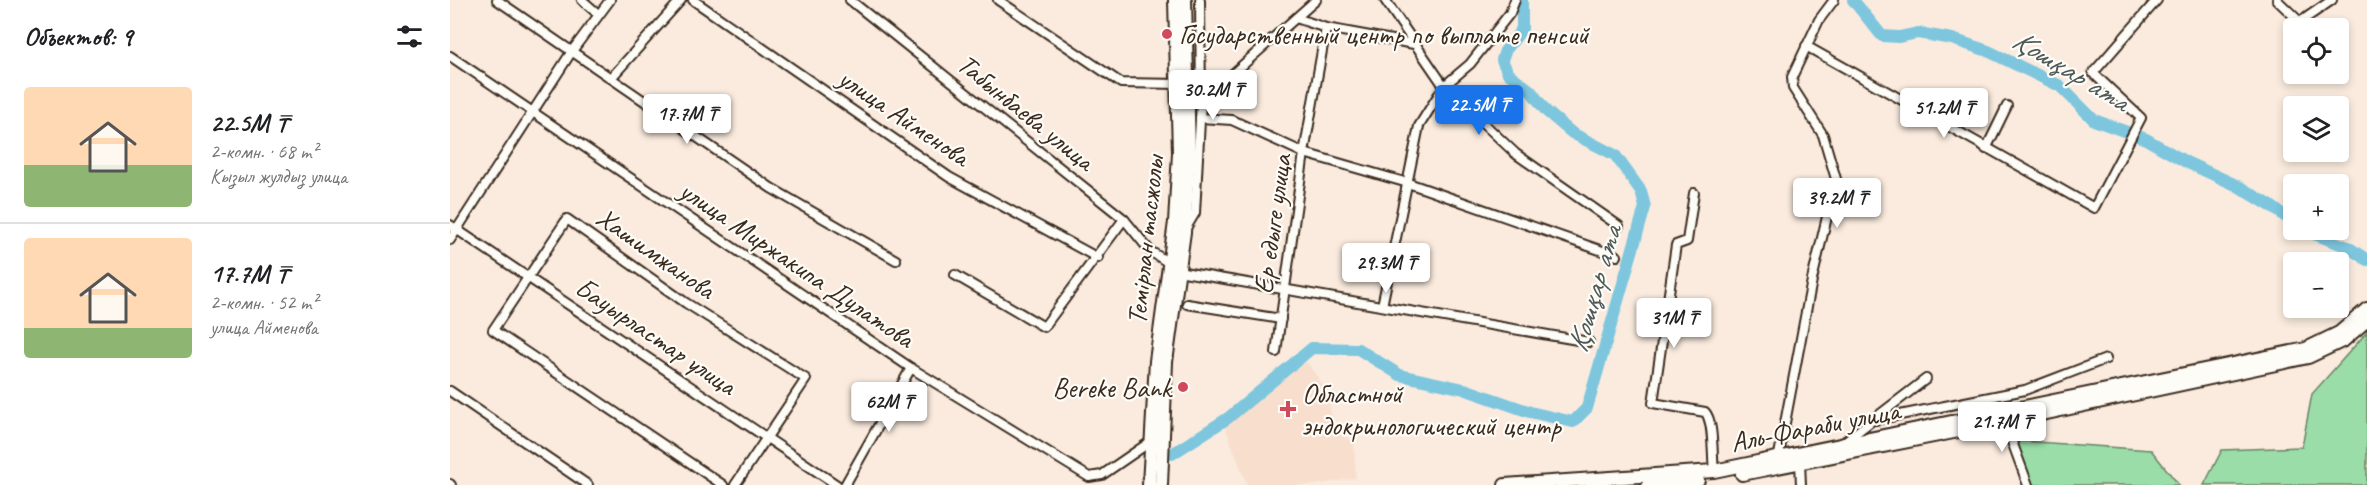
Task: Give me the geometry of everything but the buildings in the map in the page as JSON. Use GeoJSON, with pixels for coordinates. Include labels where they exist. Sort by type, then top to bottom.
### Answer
{"type":"FeatureCollection","features":[{"type":"Feature","properties":{"kind":"main road","name":"Темірлан тасжолы"},"geometry":{"type":"LineString","coordinates":[[1149,485],[1156,361],[1173,267],[1184,232],[1190,153],[1175,0]]}},
{"type":"Feature","properties":{"kind":"main road","name":"Темірлан тасжолы"},"geometry":{"type":"LineString","coordinates":[[1161,485],[1166,362],[1184,84],[1185,0]]}},
{"type":"Feature","properties":{"kind":"main road","name":"Аль-Фараби улица"},"geometry":{"type":"LineString","coordinates":[[1505,485],[1714,471],[1800,462],[2306,349],[2339,333],[2367,309]]}},
{"type":"Feature","properties":{"kind":"main road","name":"Аль-Фараби улица"},"geometry":{"type":"LineString","coordinates":[[1648,485],[1678,483],[1778,463],[1838,446],[2004,418],[2308,357],[2344,340],[2367,320]]}},
{"type":"Feature","properties":{"kind":"street"},"geometry":{"type":"LineString","coordinates":[[496,0],[771,188],[896,260]]}},
{"type":"Feature","properties":{"kind":"street"},"geometry":{"type":"LineString","coordinates":[[582,0],[598,14]]}},
{"type":"Feature","properties":{"kind":"street"},"geometry":{"type":"LineString","coordinates":[[450,240],[453,227],[533,112],[572,51],[610,0]]}},
{"type":"Feature","properties":{"kind":"street"},"geometry":{"type":"LineString","coordinates":[[611,78],[634,49],[681,0]]}},
{"type":"Feature","properties":{"kind":"street","name":"улица Айменова"},"geometry":{"type":"LineString","coordinates":[[693,0],[949,177],[1098,258]]}},
{"type":"Feature","properties":{"kind":"street","name":"Табынбаева улица"},"geometry":{"type":"LineString","coordinates":[[850,0],[1124,219],[1150,251],[1173,267]]}},
{"type":"Feature","properties":{"kind":"street"},"geometry":{"type":"LineString","coordinates":[[998,0],[1121,83],[1184,84]]}},
{"type":"Feature","properties":{"kind":"street"},"geometry":{"type":"LineString","coordinates":[[1184,232],[1195,213],[1201,102],[1200,0]]}},
{"type":"Feature","properties":{"kind":"street"},"geometry":{"type":"LineString","coordinates":[[1201,102],[1316,0]]}},
{"type":"Feature","properties":{"kind":"street"},"geometry":{"type":"LineString","coordinates":[[1385,0],[1413,44],[1444,86],[1516,154],[1620,226]]}},
{"type":"Feature","properties":{"kind":"street"},"geometry":{"type":"LineString","coordinates":[[1382,306],[1419,126],[1444,86],[1470,64],[1510,13],[1515,0]]}},
{"type":"Feature","properties":{"kind":"street"},"geometry":{"type":"LineString","coordinates":[[1778,463],[1812,280],[1836,179],[1823,135],[1793,88],[1792,77],[1819,20],[1834,0]]}},
{"type":"Feature","properties":{"kind":"street"},"geometry":{"type":"LineString","coordinates":[[1806,46],[2094,208],[2140,118],[2093,73],[2157,0]]}},
{"type":"Feature","properties":{"kind":"street"},"geometry":{"type":"LineString","coordinates":[[2277,0],[2300,22],[2332,0]]}},
{"type":"Feature","properties":{"kind":"street"},"geometry":{"type":"LineString","coordinates":[[1296,18],[1326,28],[1413,44]]}},
{"type":"Feature","properties":{"kind":"street","name":"Ер едыге улица"},"geometry":{"type":"LineString","coordinates":[[1276,352],[1287,291],[1304,153],[1326,28]]}},
{"type":"Feature","properties":{"kind":"street","name":"улица Миржакипа Дулатова"},"geometry":{"type":"LineString","coordinates":[[450,57],[911,368],[1089,477],[1095,477],[1150,442]]}},
{"type":"Feature","properties":{"kind":"street"},"geometry":{"type":"LineString","coordinates":[[1986,148],[2007,106]]}},
{"type":"Feature","properties":{"kind":"street"},"geometry":{"type":"LineString","coordinates":[[1200,118],[1232,120],[1304,153],[1408,183],[1617,256]]}},
{"type":"Feature","properties":{"kind":"street"},"geometry":{"type":"LineString","coordinates":[[1694,193],[1688,241],[1676,245],[1653,403],[1705,412],[1712,421],[1710,438],[1714,471]]}},
{"type":"Feature","properties":{"kind":"street","name":"Хашимжанова"},"geometry":{"type":"LineString","coordinates":[[723,485],[493,330],[567,219],[686,303],[806,379],[735,485]]}},
{"type":"Feature","properties":{"kind":"street"},"geometry":{"type":"LineString","coordinates":[[955,275],[1044,327],[1098,258],[1124,219]]}},
{"type":"Feature","properties":{"kind":"street","name":"Бауырластар улица"},"geometry":{"type":"LineString","coordinates":[[453,227],[837,485]]}},
{"type":"Feature","properties":{"kind":"street"},"geometry":{"type":"LineString","coordinates":[[1173,267],[1287,291],[1589,342]]}},
{"type":"Feature","properties":{"kind":"street"},"geometry":{"type":"LineString","coordinates":[[1187,304],[1281,319]]}},
{"type":"Feature","properties":{"kind":"street"},"geometry":{"type":"LineString","coordinates":[[1875,420],[2025,390],[2106,360]]}},
{"type":"Feature","properties":{"kind":"street"},"geometry":{"type":"LineString","coordinates":[[845,485],[911,368]]}},
{"type":"Feature","properties":{"kind":"street"},"geometry":{"type":"LineString","coordinates":[[1838,446],[1926,379]]}},
{"type":"Feature","properties":{"kind":"street"},"geometry":{"type":"LineString","coordinates":[[450,391],[588,485]]}},
{"type":"Feature","properties":{"kind":"street"},"geometry":{"type":"LineString","coordinates":[[2004,418],[2028,485]]}},
{"type":"Feature","properties":{"kind":"street"},"geometry":{"type":"LineString","coordinates":[[1800,462],[1801,485]]}},
{"type":"Feature","properties":{"kind":"shaded area","name":"Областной эндокринологический центр"},"geometry":{"type":"Polygon","coordinates":[[[1306,361],[1327,391],[1334,429],[1354,442],[1356,478],[1315,485],[1247,485],[1225,427],[1306,361]]]}},
{"type":"Feature","properties":{"kind":"green space"},"geometry":{"type":"Polygon","coordinates":[[[2367,332],[2367,485],[2204,485],[2222,450],[2302,447],[2312,394],[2367,332]]]}},
{"type":"Feature","properties":{"kind":"green space"},"geometry":{"type":"Polygon","coordinates":[[[2008,440],[2151,450],[2179,485],[2027,485],[2008,440]]]}},
{"type":"Feature","properties":{"kind":"waterway","name":"Қошқар ата"},"geometry":{"type":"LineString","coordinates":[[1172,454],[1228,418],[1312,348],[1358,349],[1400,375],[1464,389],[1530,412],[1573,422],[1587,408],[1645,207],[1641,191],[1615,155],[1572,133],[1546,111],[1531,91],[1508,73],[1502,60],[1505,51],[1522,29],[1522,0]]}},
{"type":"Feature","properties":{"kind":"waterway","name":"Қошқар ата"},"geometry":{"type":"LineString","coordinates":[[1853,0],[1882,36],[1899,37],[1918,33],[1952,39],[1988,51],[2060,86],[2094,120],[2146,139],[2186,162],[2238,186],[2283,215]]}},
{"type":"Feature","properties":{"kind":"waterway","name":"Қошқар ата"},"geometry":{"type":"LineString","coordinates":[[2329,240],[2348,247],[2367,260]]}},
{"type":"Feature","properties":{"kind":"place","name":"Государственный центр по выплате пенсий"},"geometry":{"type":"Point","coordinates":[1167,34]}},
{"type":"Feature","properties":{"kind":"place","name":"Bereke Bank"},"geometry":{"type":"Point","coordinates":[1183,387]}},
{"type":"Feature","properties":{"kind":"place","name":"Областной эндокринологический центр"},"geometry":{"type":"Point","coordinates":[1288,409]}}]}
